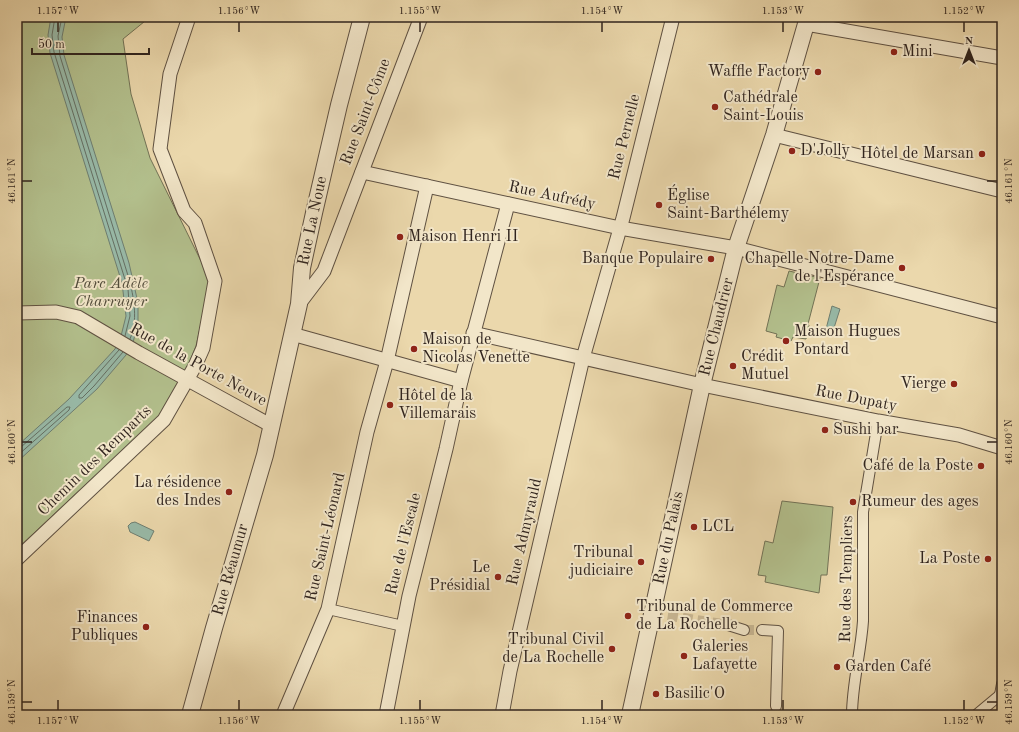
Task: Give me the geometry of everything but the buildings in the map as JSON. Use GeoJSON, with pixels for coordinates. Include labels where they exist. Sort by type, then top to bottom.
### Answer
{"type":"FeatureCollection","features":[{"type":"Feature","properties":{"kind":"street","name":"Chemin des Remparts"},"geometry":{"type":"LineString","coordinates":[[17,559],[164,420],[203,348],[215,282],[195,223],[184,211],[160,149],[170,74],[189,17]]}},
{"type":"Feature","properties":{"kind":"street","name":"Rue La Noue"},"geometry":{"type":"LineString","coordinates":[[272,426],[299,304],[302,268],[339,105],[362,17]]}},
{"type":"Feature","properties":{"kind":"street","name":"Rue Saint-Côme"},"geometry":{"type":"LineString","coordinates":[[299,304],[324,270],[421,17]]}},
{"type":"Feature","properties":{"kind":"street","name":"Rue Pernelle"},"geometry":{"type":"LineString","coordinates":[[583,358],[620,228],[673,17]]}},
{"type":"Feature","properties":{"kind":"street"},"geometry":{"type":"LineString","coordinates":[[807,20],[1002,58]]}},
{"type":"Feature","properties":{"kind":"street","name":"Rue Chaudrier"},"geometry":{"type":"LineString","coordinates":[[702,385],[736,248],[774,135],[807,20]]}},
{"type":"Feature","properties":{"kind":"street"},"geometry":{"type":"LineString","coordinates":[[774,135],[1002,191]]}},
{"type":"Feature","properties":{"kind":"street","name":"Rue Aufrédy"},"geometry":{"type":"LineString","coordinates":[[362,172],[620,228],[736,248],[1002,317]]}},
{"type":"Feature","properties":{"kind":"street","name":"Rue Saint-Léonard"},"geometry":{"type":"LineString","coordinates":[[283,715],[328,609],[367,432],[387,361],[427,186]]}},
{"type":"Feature","properties":{"kind":"street","name":"Rue de l'Escale"},"geometry":{"type":"LineString","coordinates":[[386,715],[409,596],[473,333],[508,204]]}},
{"type":"Feature","properties":{"kind":"street","name":"Rue de la Porte Neuve"},"geometry":{"type":"LineString","coordinates":[[17,313],[56,312],[78,317],[139,354],[272,426]]}},
{"type":"Feature","properties":{"kind":"street","name":"Rue Dupaty"},"geometry":{"type":"LineString","coordinates":[[473,333],[702,385],[878,421],[959,435],[1002,448]]}},
{"type":"Feature","properties":{"kind":"street"},"geometry":{"type":"LineString","coordinates":[[292,334],[461,381]]}},
{"type":"Feature","properties":{"kind":"street","name":"Rue Admyrauld"},"geometry":{"type":"LineString","coordinates":[[502,715],[510,671],[583,358]]}},
{"type":"Feature","properties":{"kind":"street","name":"Rue du Palais"},"geometry":{"type":"LineString","coordinates":[[630,715],[702,385]]}},
{"type":"Feature","properties":{"kind":"street","name":"Rue des Templiers"},"geometry":{"type":"LineString","coordinates":[[852,715],[863,621],[863,512],[878,421]]}},
{"type":"Feature","properties":{"kind":"street","name":"Rue Réaumur"},"geometry":{"type":"LineString","coordinates":[[190,715],[272,426]]}},
{"type":"Feature","properties":{"kind":"street"},"geometry":{"type":"LineString","coordinates":[[328,609],[403,626]]}},
{"type":"Feature","properties":{"kind":"street"},"geometry":{"type":"LineString","coordinates":[[728,626],[744,630]]}},
{"type":"Feature","properties":{"kind":"street"},"geometry":{"type":"LineString","coordinates":[[762,630],[778,631],[776,706]]}},
{"type":"Feature","properties":{"kind":"street"},"geometry":{"type":"LineString","coordinates":[[976,715],[1001,695],[1002,684]]}},
{"type":"Feature","properties":{"kind":"green space","name":"Parc Adèle Charruyer"},"geometry":{"type":"Polygon","coordinates":[[[17,17],[150,17],[123,39],[131,94],[150,158],[201,261],[210,284],[196,346],[189,363],[159,416],[17,549],[17,17]]]}},
{"type":"Feature","properties":{"kind":"green space"},"geometry":{"type":"Polygon","coordinates":[[[789,271],[820,278],[808,324],[806,339],[793,337],[791,341],[776,337],[777,334],[766,331],[777,285],[784,287],[789,271]]]}},
{"type":"Feature","properties":{"kind":"green space"},"geometry":{"type":"Polygon","coordinates":[[[782,501],[833,507],[827,575],[821,575],[819,593],[765,582],[766,576],[758,575],[765,541],[773,543],[782,501]]]}},
{"type":"Feature","properties":{"kind":"water"},"geometry":{"type":"Polygon","coordinates":[[[51,17],[66,17],[62,37],[64,55],[129,263],[138,303],[138,321],[133,343],[126,355],[97,389],[17,462],[17,446],[69,399],[115,349],[121,336],[126,316],[122,283],[50,53],[48,35],[51,17]]]}},
{"type":"Feature","properties":{"kind":"water"},"geometry":{"type":"Polygon","coordinates":[[[832,306],[840,309],[833,331],[826,329],[832,306]]]}},
{"type":"Feature","properties":{"kind":"water"},"geometry":{"type":"Polygon","coordinates":[[[135,522],[154,531],[149,541],[130,532],[128,526],[135,522]]]}},
{"type":"Feature","properties":{"kind":"tunnel"},"geometry":{"type":"LineString","coordinates":[[653,613],[728,625]]}},
{"type":"Feature","properties":{"kind":"tunnel"},"geometry":{"type":"LineString","coordinates":[[744,630],[762,630]]}},
{"type":"Feature","properties":{"kind":"place","name":"Mini"},"geometry":{"type":"Point","coordinates":[894,52]}},
{"type":"Feature","properties":{"kind":"place","name":"Waffle Factory"},"geometry":{"type":"Point","coordinates":[818,72]}},
{"type":"Feature","properties":{"kind":"place","name":"Cathédrale Saint-Louis"},"geometry":{"type":"Point","coordinates":[715,107]}},
{"type":"Feature","properties":{"kind":"place","name":"D'Jolly"},"geometry":{"type":"Point","coordinates":[792,151]}},
{"type":"Feature","properties":{"kind":"place","name":"Hôtel de Marsan"},"geometry":{"type":"Point","coordinates":[982,154]}},
{"type":"Feature","properties":{"kind":"place","name":"Église Saint-Barthélemy"},"geometry":{"type":"Point","coordinates":[659,205]}},
{"type":"Feature","properties":{"kind":"place","name":"Maison Henri II"},"geometry":{"type":"Point","coordinates":[400,237]}},
{"type":"Feature","properties":{"kind":"place","name":"Banque Populaire"},"geometry":{"type":"Point","coordinates":[711,259]}},
{"type":"Feature","properties":{"kind":"place","name":"Chapelle Notre-Dame de l'Espérance"},"geometry":{"type":"Point","coordinates":[902,268]}},
{"type":"Feature","properties":{"kind":"place","name":"Maison Hugues Pontard"},"geometry":{"type":"Point","coordinates":[786,341]}},
{"type":"Feature","properties":{"kind":"place","name":"Maison de Nicolas Venette"},"geometry":{"type":"Point","coordinates":[414,349]}},
{"type":"Feature","properties":{"kind":"place","name":"Crédit Mutuel"},"geometry":{"type":"Point","coordinates":[733,366]}},
{"type":"Feature","properties":{"kind":"place","name":"Vierge"},"geometry":{"type":"Point","coordinates":[954,384]}},
{"type":"Feature","properties":{"kind":"place","name":"Hôtel de la Villemarais"},"geometry":{"type":"Point","coordinates":[390,405]}},
{"type":"Feature","properties":{"kind":"place","name":"Sushi bar"},"geometry":{"type":"Point","coordinates":[825,430]}},
{"type":"Feature","properties":{"kind":"place","name":"Café de la Poste"},"geometry":{"type":"Point","coordinates":[981,466]}},
{"type":"Feature","properties":{"kind":"place","name":"La résidence des Indes"},"geometry":{"type":"Point","coordinates":[229,492]}},
{"type":"Feature","properties":{"kind":"place","name":"Rumeur des ages"},"geometry":{"type":"Point","coordinates":[853,502]}},
{"type":"Feature","properties":{"kind":"place","name":"LCL"},"geometry":{"type":"Point","coordinates":[694,527]}},
{"type":"Feature","properties":{"kind":"place","name":"La Poste"},"geometry":{"type":"Point","coordinates":[988,559]}},
{"type":"Feature","properties":{"kind":"place","name":"Tribunal judiciaire"},"geometry":{"type":"Point","coordinates":[641,562]}},
{"type":"Feature","properties":{"kind":"place","name":"Le Présidial"},"geometry":{"type":"Point","coordinates":[498,577]}},
{"type":"Feature","properties":{"kind":"place","name":"Tribunal de Commerce de La Rochelle"},"geometry":{"type":"Point","coordinates":[628,616]}},
{"type":"Feature","properties":{"kind":"place","name":"Finances Publiques"},"geometry":{"type":"Point","coordinates":[146,627]}},
{"type":"Feature","properties":{"kind":"place","name":"Tribunal Civil de La Rochelle"},"geometry":{"type":"Point","coordinates":[612,649]}},
{"type":"Feature","properties":{"kind":"place","name":"Galeries Lafayette"},"geometry":{"type":"Point","coordinates":[684,656]}},
{"type":"Feature","properties":{"kind":"place","name":"Garden Café"},"geometry":{"type":"Point","coordinates":[837,667]}},
{"type":"Feature","properties":{"kind":"place","name":"Basilic'O"},"geometry":{"type":"Point","coordinates":[656,694]}}]}
